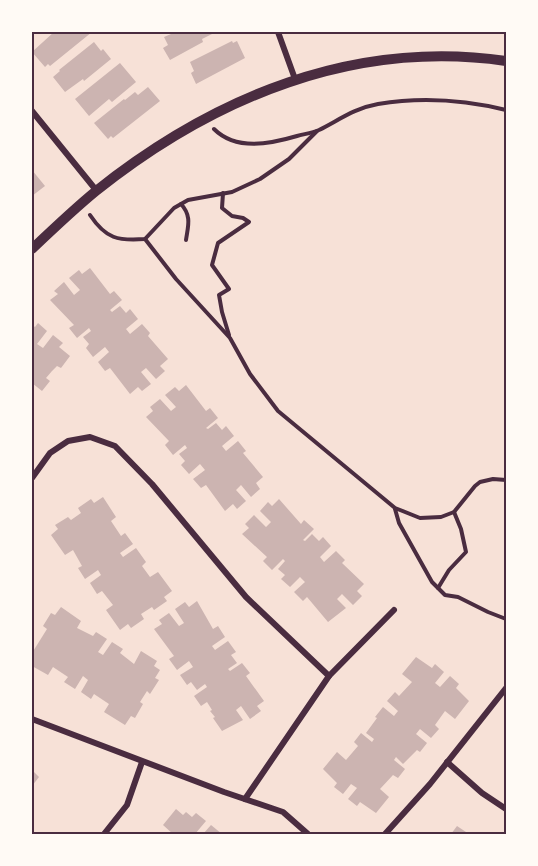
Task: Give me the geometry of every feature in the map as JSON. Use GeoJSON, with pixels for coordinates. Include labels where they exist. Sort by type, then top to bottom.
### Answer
{"type":"FeatureCollection","features":[{"type":"Feature","properties":{"kind":"street"},"geometry":{"type":"LineString","coordinates":[[278,32],[295,79]]}},
{"type":"Feature","properties":{"kind":"street"},"geometry":{"type":"LineString","coordinates":[[32,249],[96,190],[161,146],[205,119],[295,79],[356,64],[416,57],[471,57],[507,61]]}},
{"type":"Feature","properties":{"kind":"street"},"geometry":{"type":"LineString","coordinates":[[32,111],[96,190]]}},
{"type":"Feature","properties":{"kind":"street"},"geometry":{"type":"LineString","coordinates":[[32,478],[50,453],[68,441],[90,437],[115,446],[152,484],[246,597],[329,676]]}},
{"type":"Feature","properties":{"kind":"street"},"geometry":{"type":"LineString","coordinates":[[244,799],[329,676],[394,610]]}},
{"type":"Feature","properties":{"kind":"street"},"geometry":{"type":"LineString","coordinates":[[385,834],[507,688]]}},
{"type":"Feature","properties":{"kind":"street"},"geometry":{"type":"LineString","coordinates":[[32,719],[142,762],[283,812],[308,834]]}},
{"type":"Feature","properties":{"kind":"street"},"geometry":{"type":"LineString","coordinates":[[104,834],[128,805],[142,762]]}},
{"type":"Feature","properties":{"kind":"street"},"geometry":{"type":"LineString","coordinates":[[447,762],[482,793],[507,809]]}},
{"type":"Feature","properties":{"kind":"path"},"geometry":{"type":"LineString","coordinates":[[205,119],[221,136],[238,142],[269,143],[318,130],[359,109],[402,101],[464,102],[507,110]]}},
{"type":"Feature","properties":{"kind":"path"},"geometry":{"type":"LineString","coordinates":[[82,203],[96,224],[107,235],[122,241],[145,239],[161,220],[188,200],[232,192],[260,179],[289,159],[318,130]]}},
{"type":"Feature","properties":{"kind":"path"},"geometry":{"type":"LineString","coordinates":[[223,193],[222,208],[232,216],[249,222],[218,243],[212,265],[229,289],[219,294],[222,312],[230,338],[250,374],[278,411],[403,513],[420,518],[441,517],[454,512],[480,482],[493,479],[507,480]]}},
{"type":"Feature","properties":{"kind":"path"},"geometry":{"type":"LineString","coordinates":[[181,204],[187,211],[189,219],[186,240]]}},
{"type":"Feature","properties":{"kind":"path"},"geometry":{"type":"LineString","coordinates":[[145,239],[176,279],[230,338]]}},
{"type":"Feature","properties":{"kind":"path"},"geometry":{"type":"LineString","coordinates":[[395,508],[399,523],[432,582],[445,595],[458,597],[507,619]]}},
{"type":"Feature","properties":{"kind":"path"},"geometry":{"type":"LineString","coordinates":[[438,588],[449,570],[466,552],[461,529],[454,512]]}},
{"type":"Feature","properties":{"kind":"building"},"geometry":{"type":"Polygon","coordinates":[[[54,32],[92,32],[50,66],[48,64],[45,67],[32,52],[54,32]]]}},
{"type":"Feature","properties":{"kind":"building"},"geometry":{"type":"Polygon","coordinates":[[[170,32],[216,32],[170,60],[163,48],[168,45],[164,37],[171,34],[170,32]]]}},
{"type":"Feature","properties":{"kind":"building"},"geometry":{"type":"Polygon","coordinates":[[[232,41],[233,43],[237,41],[245,58],[196,84],[191,73],[194,71],[190,62],[232,41]]]}},
{"type":"Feature","properties":{"kind":"building"},"geometry":{"type":"Polygon","coordinates":[[[94,42],[111,59],[84,81],[83,79],[65,92],[53,77],[94,42]]]}},
{"type":"Feature","properties":{"kind":"building"},"geometry":{"type":"Polygon","coordinates":[[[120,63],[136,82],[112,102],[109,99],[89,116],[75,99],[120,63]]]}},
{"type":"Feature","properties":{"kind":"building"},"geometry":{"type":"Polygon","coordinates":[[[148,87],[160,101],[113,138],[111,136],[108,139],[94,123],[124,99],[135,92],[138,95],[148,87]]]}},
{"type":"Feature","properties":{"kind":"building"},"geometry":{"type":"Polygon","coordinates":[[[32,170],[45,186],[32,196],[32,170]]]}},
{"type":"Feature","properties":{"kind":"building"},"geometry":{"type":"Polygon","coordinates":[[[90,268],[110,294],[114,291],[122,300],[110,310],[112,312],[120,306],[126,313],[130,309],[138,319],[126,329],[130,334],[142,324],[150,333],[148,336],[168,359],[160,366],[165,371],[156,379],[146,368],[141,372],[151,384],[142,391],[138,387],[130,394],[110,368],[105,371],[98,362],[109,352],[105,347],[93,357],[86,348],[89,344],[83,337],[91,331],[89,328],[77,338],[69,328],[74,325],[50,300],[58,294],[54,291],[64,282],[74,295],[80,290],[69,278],[79,270],[82,274],[90,268]]]}},
{"type":"Feature","properties":{"kind":"building"},"geometry":{"type":"Polygon","coordinates":[[[38,323],[47,331],[37,344],[43,348],[53,335],[63,343],[59,347],[70,356],[61,368],[57,366],[46,378],[50,381],[42,391],[32,383],[32,325],[35,327],[38,323]]]}},
{"type":"Feature","properties":{"kind":"building"},"geometry":{"type":"Polygon","coordinates":[[[186,385],[206,411],[210,408],[218,418],[206,428],[216,423],[222,430],[226,426],[234,436],[222,446],[226,451],[238,441],[246,451],[243,453],[263,477],[256,483],[260,489],[251,497],[241,485],[236,490],[246,501],[237,509],[233,504],[225,511],[206,485],[201,488],[193,479],[205,470],[200,464],[189,474],[181,465],[185,461],[179,454],[187,448],[185,445],[173,455],[165,445],[169,441],[146,417],[153,411],[150,407],[160,399],[171,411],[176,407],[165,395],[175,387],[179,391],[186,385]]]}},
{"type":"Feature","properties":{"kind":"building"},"geometry":{"type":"Polygon","coordinates":[[[103,497],[116,517],[111,521],[121,536],[125,533],[133,544],[120,553],[123,557],[136,548],[146,562],[142,566],[150,577],[158,572],[172,591],[164,597],[167,601],[154,610],[152,607],[141,614],[144,619],[131,628],[128,624],[120,630],[106,610],[113,605],[102,591],[97,594],[90,583],[101,575],[98,570],[85,579],[78,568],[82,566],[73,550],[65,555],[51,535],[58,529],[55,525],[68,517],[71,520],[81,513],[78,508],[91,499],[94,503],[103,497]]]}},
{"type":"Feature","properties":{"kind":"building"},"geometry":{"type":"Polygon","coordinates":[[[279,499],[301,524],[304,520],[314,529],[303,540],[305,541],[312,534],[319,541],[323,537],[331,546],[320,557],[324,562],[336,551],[345,560],[342,563],[364,584],[357,591],[362,596],[353,605],[342,594],[337,599],[346,608],[328,622],[307,597],[303,601],[294,592],[305,582],[300,577],[290,587],[281,579],[285,575],[278,569],[285,561],[283,559],[272,570],[263,561],[267,557],[242,534],[249,528],[245,524],[254,515],[266,527],[271,522],[260,511],[268,502],[272,506],[279,499]]]}},
{"type":"Feature","properties":{"kind":"building"},"geometry":{"type":"Polygon","coordinates":[[[197,601],[213,629],[218,626],[225,637],[212,646],[215,650],[228,641],[236,652],[231,655],[237,663],[228,669],[230,671],[242,663],[250,673],[246,676],[264,701],[257,706],[261,711],[250,719],[241,706],[236,710],[243,720],[222,731],[213,718],[215,717],[207,702],[201,706],[194,696],[207,687],[205,684],[197,690],[191,682],[187,685],[180,675],[193,667],[189,661],[177,670],[169,659],[174,656],[154,629],[162,624],[159,620],[169,613],[179,626],[184,623],[175,609],[185,602],[189,607],[197,601]]]}},
{"type":"Feature","properties":{"kind":"building"},"geometry":{"type":"Polygon","coordinates":[[[61,607],[81,621],[77,628],[93,636],[96,632],[107,639],[98,652],[103,655],[112,642],[123,649],[120,653],[134,664],[141,651],[157,661],[154,666],[160,670],[155,678],[159,680],[150,694],[147,691],[140,702],[143,704],[135,718],[131,716],[125,725],[104,712],[109,704],[94,694],[91,699],[81,692],[88,680],[83,676],[75,689],[64,682],[68,677],[53,667],[48,675],[32,666],[32,653],[47,629],[43,626],[51,613],[55,615],[61,607]]]}},
{"type":"Feature","properties":{"kind":"building"},"geometry":{"type":"Polygon","coordinates":[[[416,657],[432,668],[435,664],[444,672],[435,683],[440,687],[450,676],[459,684],[456,688],[469,701],[455,719],[445,711],[435,725],[439,729],[431,738],[420,729],[416,734],[427,743],[420,752],[417,750],[403,764],[396,757],[394,760],[405,769],[398,778],[393,775],[380,789],[389,797],[376,813],[360,802],[357,806],[348,799],[357,788],[351,784],[343,794],[334,787],[337,783],[323,769],[337,752],[346,760],[358,746],[354,742],[361,733],[372,742],[374,739],[366,733],[383,707],[394,716],[398,711],[387,701],[395,692],[399,696],[412,682],[402,674],[416,657]]]}},
{"type":"Feature","properties":{"kind":"building"},"geometry":{"type":"Polygon","coordinates":[[[32,770],[39,777],[32,786],[32,770]]]}},
{"type":"Feature","properties":{"kind":"building"},"geometry":{"type":"Polygon","coordinates":[[[176,809],[183,815],[186,812],[192,817],[196,813],[206,821],[195,834],[173,834],[163,825],[176,809]]]}},
{"type":"Feature","properties":{"kind":"building"},"geometry":{"type":"Polygon","coordinates":[[[211,825],[222,834],[203,834],[211,825]]]}},
{"type":"Feature","properties":{"kind":"building"},"geometry":{"type":"Polygon","coordinates":[[[457,826],[469,834],[451,834],[457,826]]]}}]}
